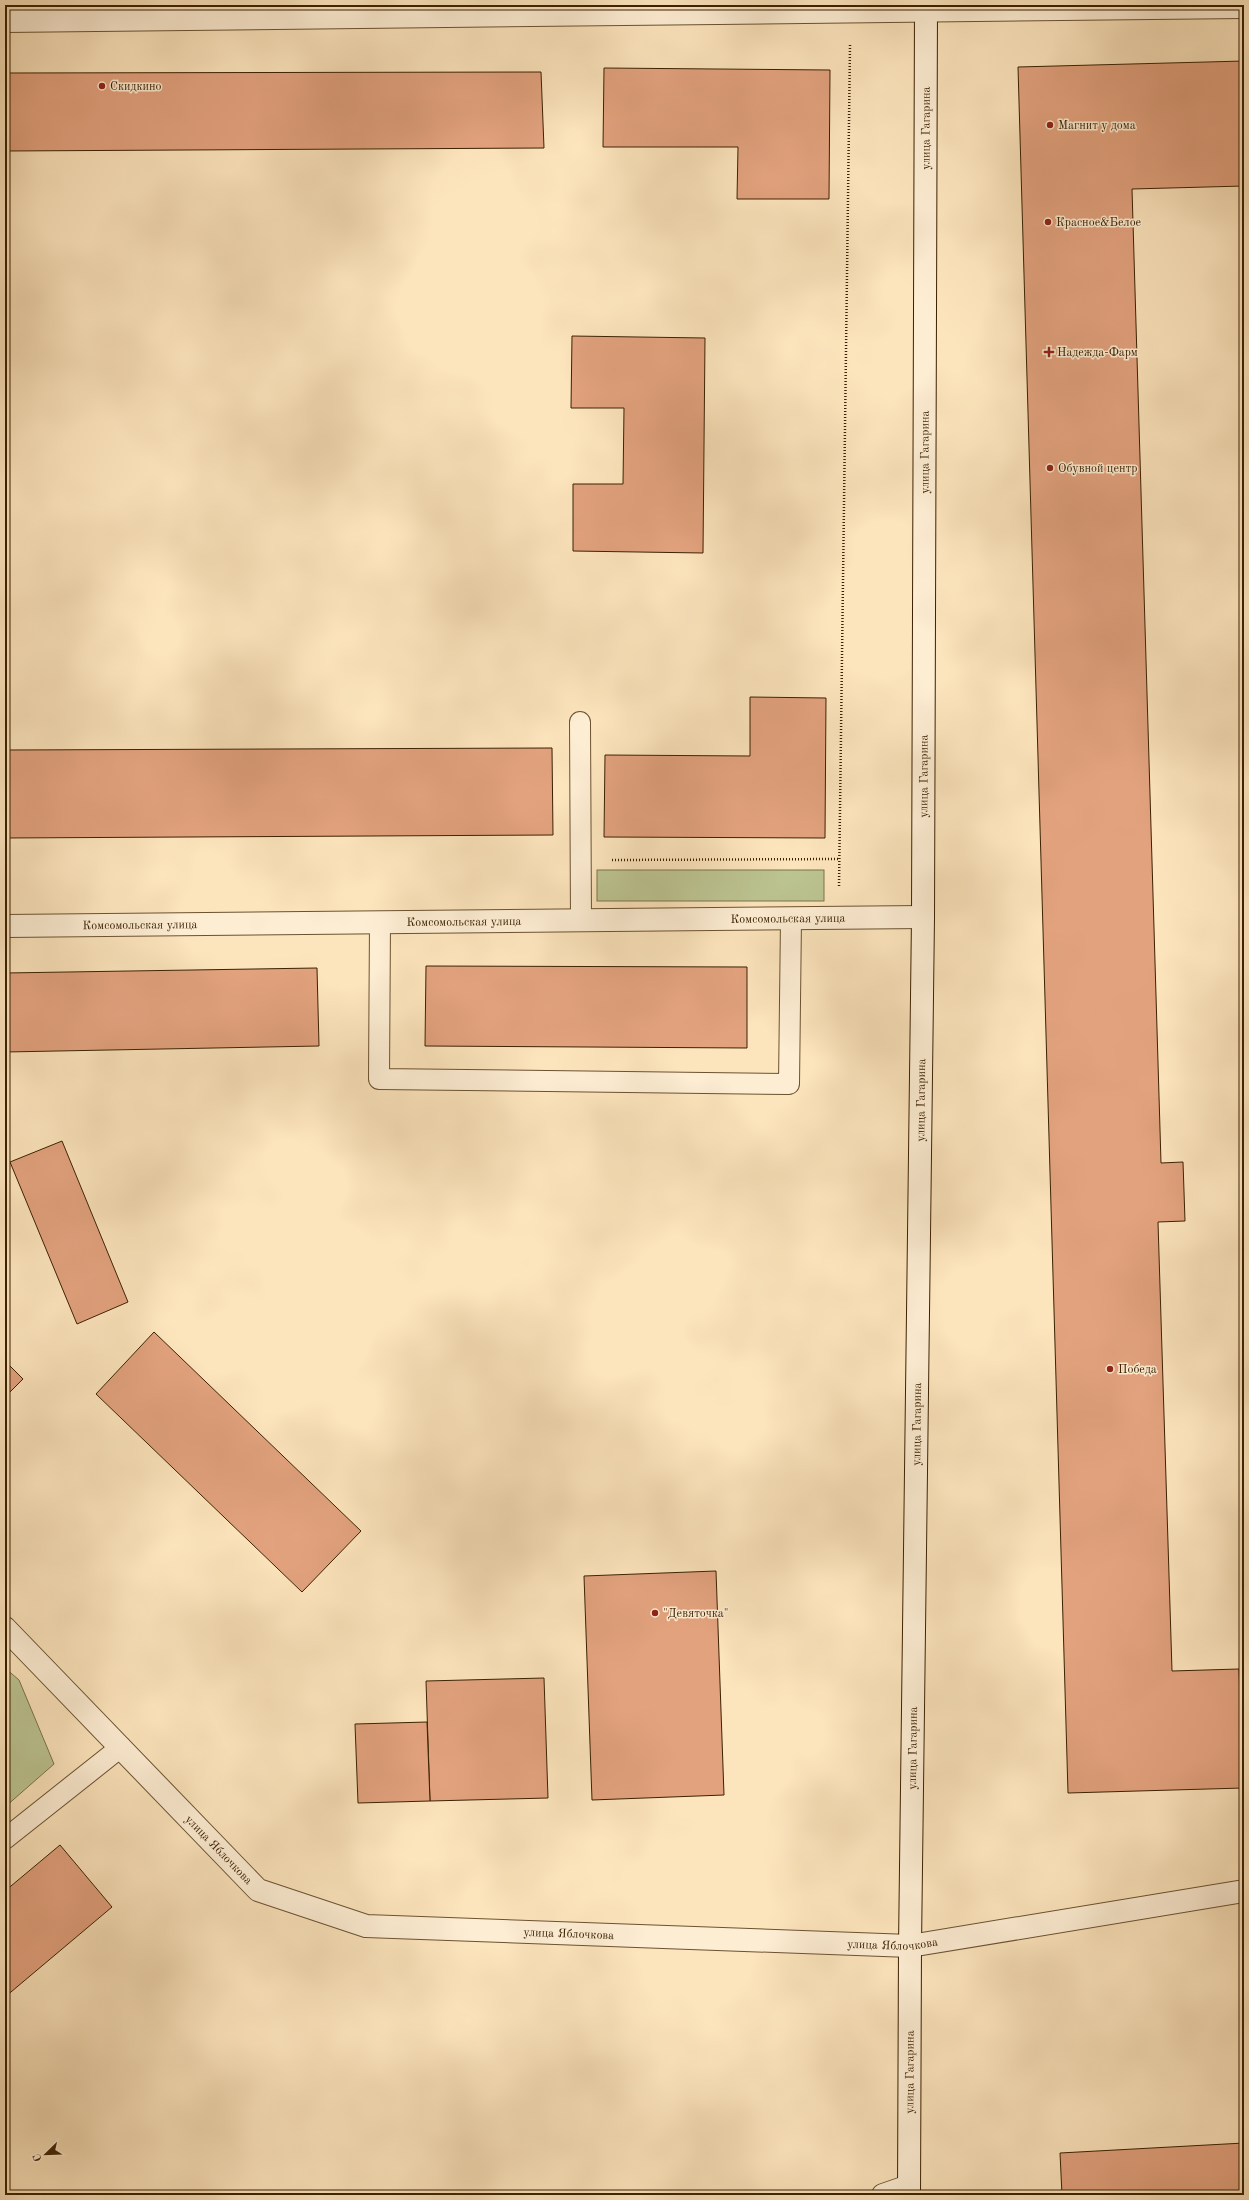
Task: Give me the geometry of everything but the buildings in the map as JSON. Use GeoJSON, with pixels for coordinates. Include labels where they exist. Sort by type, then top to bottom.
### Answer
{"type":"FeatureCollection","features":[{"type":"Feature","properties":{"kind":"street"},"geometry":{"type":"LineString","coordinates":[[5,21],[851,10],[926,7],[1244,7]]}},
{"type":"Feature","properties":{"kind":"street","name":"улица Гагарина"},"geometry":{"type":"LineString","coordinates":[[909,2190],[910,1946],[923,917],[926,7]]}},
{"type":"Feature","properties":{"kind":"street","name":"Комсомольская улица"},"geometry":{"type":"LineString","coordinates":[[5,926],[923,917]]}},
{"type":"Feature","properties":{"kind":"street","name":"улица Яблочкова"},"geometry":{"type":"LineString","coordinates":[[5,1628],[258,1890],[366,1926],[910,1946],[1244,1891]]}},
{"type":"Feature","properties":{"kind":"street"},"geometry":{"type":"LineString","coordinates":[[884,2195],[909,2190]]}},
{"type":"Feature","properties":{"kind":"lane"},"geometry":{"type":"LineString","coordinates":[[580,722],[581,920]]}},
{"type":"Feature","properties":{"kind":"lane"},"geometry":{"type":"LineString","coordinates":[[380,922],[379,1079],[789,1084],[791,919]]}},
{"type":"Feature","properties":{"kind":"lane"},"geometry":{"type":"LineString","coordinates":[[5,1839],[121,1747]]}},
{"type":"Feature","properties":{"kind":"path"},"geometry":{"type":"LineString","coordinates":[[838,918],[851,10]]}},
{"type":"Feature","properties":{"kind":"path"},"geometry":{"type":"LineString","coordinates":[[581,860],[839,859]]}},
{"type":"Feature","properties":{"kind":"green space"},"geometry":{"type":"Polygon","coordinates":[[[597,870],[824,870],[824,901],[597,901],[597,870]]]}},
{"type":"Feature","properties":{"kind":"green space"},"geometry":{"type":"Polygon","coordinates":[[[5,1668],[19,1680],[54,1764],[5,1807],[5,1668]]]}},
{"type":"Feature","properties":{"kind":"place","name":"Скидкино"},"geometry":{"type":"Point","coordinates":[102,86]}},
{"type":"Feature","properties":{"kind":"place","name":"Магнит у дома"},"geometry":{"type":"Point","coordinates":[1050,125]}},
{"type":"Feature","properties":{"kind":"place","name":"Красное&Белое"},"geometry":{"type":"Point","coordinates":[1048,222]}},
{"type":"Feature","properties":{"kind":"place","name":"Надежда-Фарм"},"geometry":{"type":"Point","coordinates":[1049,352]}},
{"type":"Feature","properties":{"kind":"place","name":"Обувной центр"},"geometry":{"type":"Point","coordinates":[1050,468]}},
{"type":"Feature","properties":{"kind":"place","name":"Победа"},"geometry":{"type":"Point","coordinates":[1110,1369]}},
{"type":"Feature","properties":{"kind":"place","name":"\"Девяточка\""},"geometry":{"type":"Point","coordinates":[655,1613]}}]}
